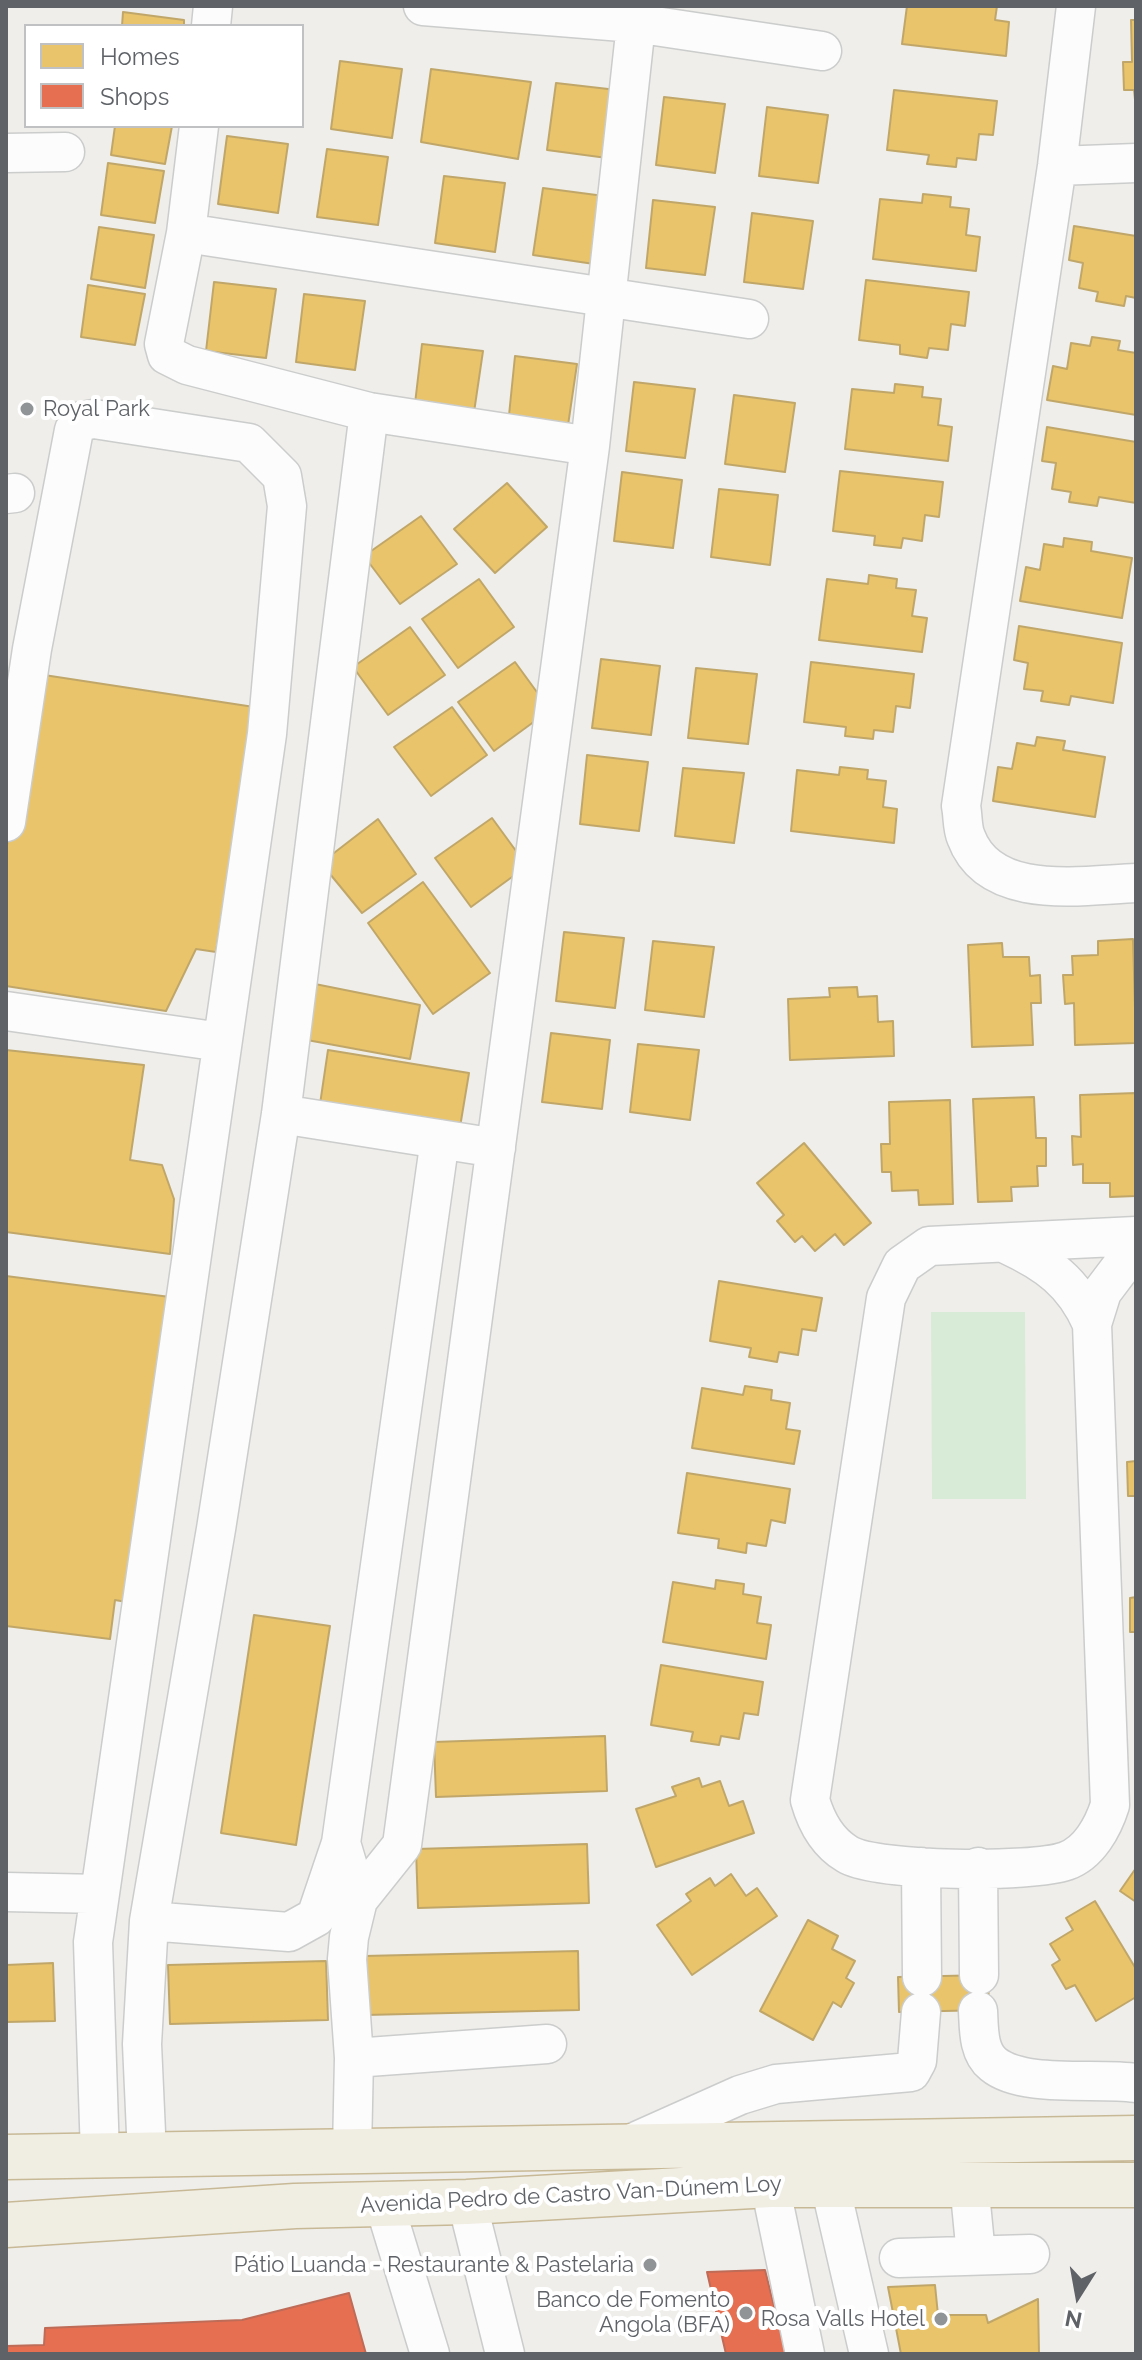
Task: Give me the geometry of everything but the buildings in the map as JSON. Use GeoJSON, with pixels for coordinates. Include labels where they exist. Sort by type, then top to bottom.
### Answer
{"type":"FeatureCollection","features":[{"type":"Feature","properties":{"kind":"highway","name":"Avenida Pedro de Castro Van-Dúnem Loy"},"geometry":{"type":"LineString","coordinates":[[6,2157],[1136,2138]]}},
{"type":"Feature","properties":{"kind":"highway","name":"Avenida Pedro de Castro Van-Dúnem Loy"},"geometry":{"type":"LineString","coordinates":[[6,2225],[190,2212],[467,2202],[770,2185],[1136,2185]]}},
{"type":"Feature","properties":{"kind":"street"},"geometry":{"type":"LineString","coordinates":[[423,6],[637,15],[822,51]]}},
{"type":"Feature","properties":{"kind":"street"},"geometry":{"type":"LineString","coordinates":[[1076,6],[1057,166],[961,806],[966,837],[982,863],[1006,878],[1046,886],[1136,883]]}},
{"type":"Feature","properties":{"kind":"street"},"geometry":{"type":"LineString","coordinates":[[358,1900],[402,1845],[590,446],[637,15]]}},
{"type":"Feature","properties":{"kind":"street"},"geometry":{"type":"LineString","coordinates":[[199,128],[186,233],[164,344],[167,355],[187,365],[369,412],[590,446]]}},
{"type":"Feature","properties":{"kind":"street"},"geometry":{"type":"LineString","coordinates":[[6,153],[65,152]]}},
{"type":"Feature","properties":{"kind":"street"},"geometry":{"type":"LineString","coordinates":[[1057,166],[1136,163]]}},
{"type":"Feature","properties":{"kind":"street"},"geometry":{"type":"LineString","coordinates":[[186,233],[749,319]]}},
{"type":"Feature","properties":{"kind":"street"},"geometry":{"type":"LineString","coordinates":[[147,2155],[142,2044],[143,1969],[149,1921],[216,1529],[281,1114],[369,412]]}},
{"type":"Feature","properties":{"kind":"street"},"geometry":{"type":"LineString","coordinates":[[6,822],[32,649],[74,430],[82,421],[94,419],[249,443],[282,476],[287,506],[267,734],[93,1942],[100,2155]]}},
{"type":"Feature","properties":{"kind":"street"},"geometry":{"type":"LineString","coordinates":[[6,1011],[221,1042]]}},
{"type":"Feature","properties":{"kind":"street"},"geometry":{"type":"LineString","coordinates":[[281,1114],[496,1148]]}},
{"type":"Feature","properties":{"kind":"street"},"geometry":{"type":"LineString","coordinates":[[149,1921],[289,1932],[316,1917],[341,1843],[440,1139]]}},
{"type":"Feature","properties":{"kind":"street"},"geometry":{"type":"LineString","coordinates":[[1136,1236],[929,1246],[902,1265],[886,1298],[810,1800],[815,1821],[845,1853],[861,1861],[921,1867],[1045,1866],[1069,1861],[1102,1830],[1110,1805],[1092,1324],[1102,1292],[1136,1247]]}},
{"type":"Feature","properties":{"kind":"street"},"geometry":{"type":"LineString","coordinates":[[1006,1244],[1041,1260],[1068,1282],[1082,1300],[1092,1324]]}},
{"type":"Feature","properties":{"kind":"street"},"geometry":{"type":"LineString","coordinates":[[341,1843],[358,1900],[347,1959],[354,2058],[352,2151]]}},
{"type":"Feature","properties":{"kind":"street"},"geometry":{"type":"LineString","coordinates":[[627,2145],[740,2095],[776,2084],[911,2072],[917,2061],[921,1994],[921,1867]]}},
{"type":"Feature","properties":{"kind":"street"},"geometry":{"type":"LineString","coordinates":[[978,1867],[979,2036],[992,2063],[1008,2072],[1028,2077],[1136,2083]]}},
{"type":"Feature","properties":{"kind":"street"},"geometry":{"type":"LineString","coordinates":[[6,1892],[100,1894]]}},
{"type":"Feature","properties":{"kind":"street"},"geometry":{"type":"LineString","coordinates":[[354,2058],[547,2044]]}},
{"type":"Feature","properties":{"kind":"street"},"geometry":{"type":"LineString","coordinates":[[969,2183],[976,2255]]}},
{"type":"Feature","properties":{"kind":"street"},"geometry":{"type":"LineString","coordinates":[[770,2185],[805,2354]]}},
{"type":"Feature","properties":{"kind":"street"},"geometry":{"type":"LineString","coordinates":[[830,2185],[869,2354]]}},
{"type":"Feature","properties":{"kind":"street"},"geometry":{"type":"LineString","coordinates":[[467,2202],[505,2354]]}},
{"type":"Feature","properties":{"kind":"street"},"geometry":{"type":"LineString","coordinates":[[384,2203],[430,2354]]}},
{"type":"Feature","properties":{"kind":"street"},"geometry":{"type":"LineString","coordinates":[[899,2258],[1030,2254]]}},
{"type":"Feature","properties":{"kind":"green space"},"geometry":{"type":"Polygon","coordinates":[[[931,1312],[1025,1312],[1026,1499],[932,1499],[931,1312]]]}},
{"type":"Feature","properties":{"kind":"place","name":"Royal Park"},"geometry":{"type":"Point","coordinates":[27,409]}},
{"type":"Feature","properties":{"kind":"place","name":"Pátio Luanda - Restaurante & Pastelaria"},"geometry":{"type":"Point","coordinates":[650,2265]}},
{"type":"Feature","properties":{"kind":"place","name":"Banco de Fomento Angola (BFA)"},"geometry":{"type":"Point","coordinates":[746,2313]}},
{"type":"Feature","properties":{"kind":"place","name":"Rosa Valls Hotel"},"geometry":{"type":"Point","coordinates":[941,2319]}}]}
